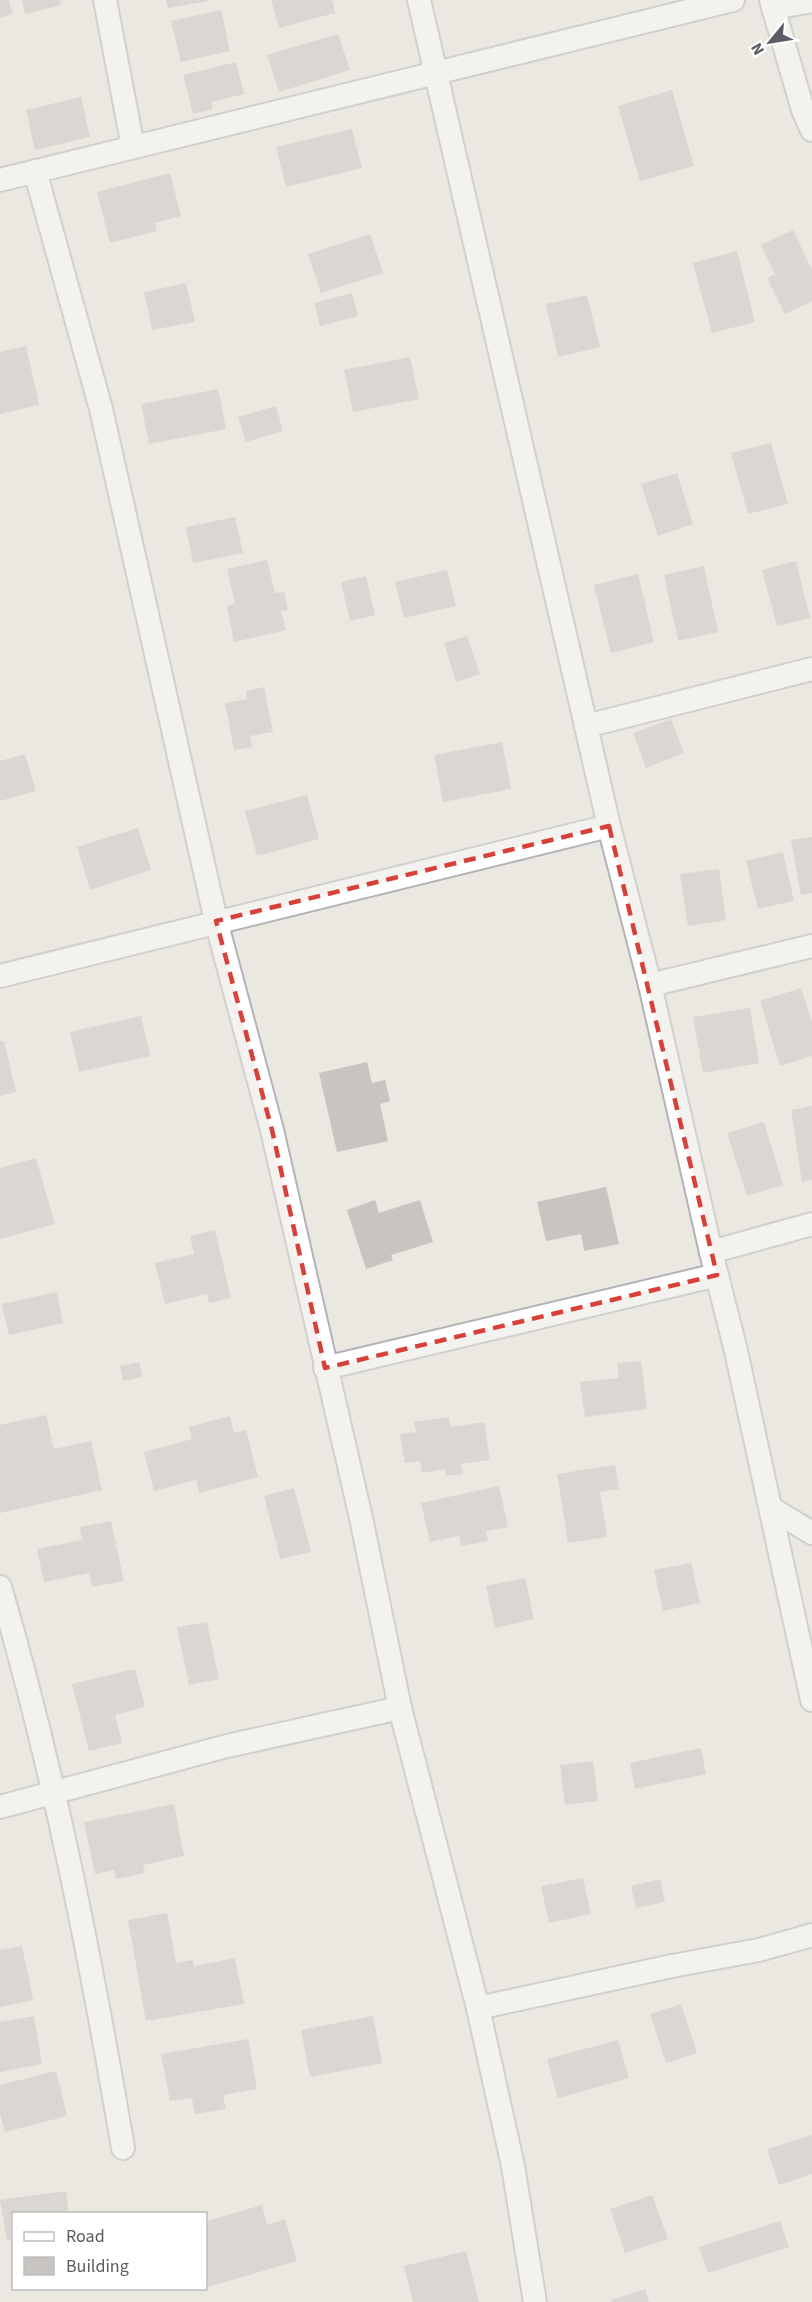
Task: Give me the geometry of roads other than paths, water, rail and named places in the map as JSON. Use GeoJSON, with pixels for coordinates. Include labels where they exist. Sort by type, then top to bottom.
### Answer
{"type":"FeatureCollection","features":[{"type":"Feature","properties":{"kind":"street"},"geometry":{"type":"LineString","coordinates":[[105,0],[133,147]]}},
{"type":"Feature","properties":{"kind":"street"},"geometry":{"type":"LineString","coordinates":[[419,0],[609,826],[650,985],[772,1509],[812,1700]]}},
{"type":"Feature","properties":{"kind":"street"},"geometry":{"type":"LineString","coordinates":[[0,180],[733,0]]}},
{"type":"Feature","properties":{"kind":"street"},"geometry":{"type":"LineString","coordinates":[[812,1],[772,4],[803,110],[812,130]]}},
{"type":"Feature","properties":{"kind":"street"},"geometry":{"type":"LineString","coordinates":[[35,171],[101,409],[216,921],[272,1130],[361,1518],[400,1708],[478,2008],[513,2166],[535,2302]]}},
{"type":"Feature","properties":{"kind":"street"},"geometry":{"type":"LineString","coordinates":[[586,726],[812,669]]}},
{"type":"Feature","properties":{"kind":"street"},"geometry":{"type":"LineString","coordinates":[[0,976],[609,826]]}},
{"type":"Feature","properties":{"kind":"street"},"geometry":{"type":"LineString","coordinates":[[650,985],[812,946]]}},
{"type":"Feature","properties":{"kind":"street"},"geometry":{"type":"LineString","coordinates":[[711,1252],[812,1224]]}},
{"type":"Feature","properties":{"kind":"street"},"geometry":{"type":"LineString","coordinates":[[325,1368],[717,1275]]}},
{"type":"Feature","properties":{"kind":"street"},"geometry":{"type":"LineString","coordinates":[[772,1509],[812,1533]]}},
{"type":"Feature","properties":{"kind":"street"},"geometry":{"type":"LineString","coordinates":[[0,1587],[54,1792],[100,2017],[123,2148]]}},
{"type":"Feature","properties":{"kind":"street"},"geometry":{"type":"LineString","coordinates":[[0,1807],[227,1746],[400,1708]]}},
{"type":"Feature","properties":{"kind":"street"},"geometry":{"type":"LineString","coordinates":[[478,2008],[672,1966],[759,1950],[812,1935]]}}]}
